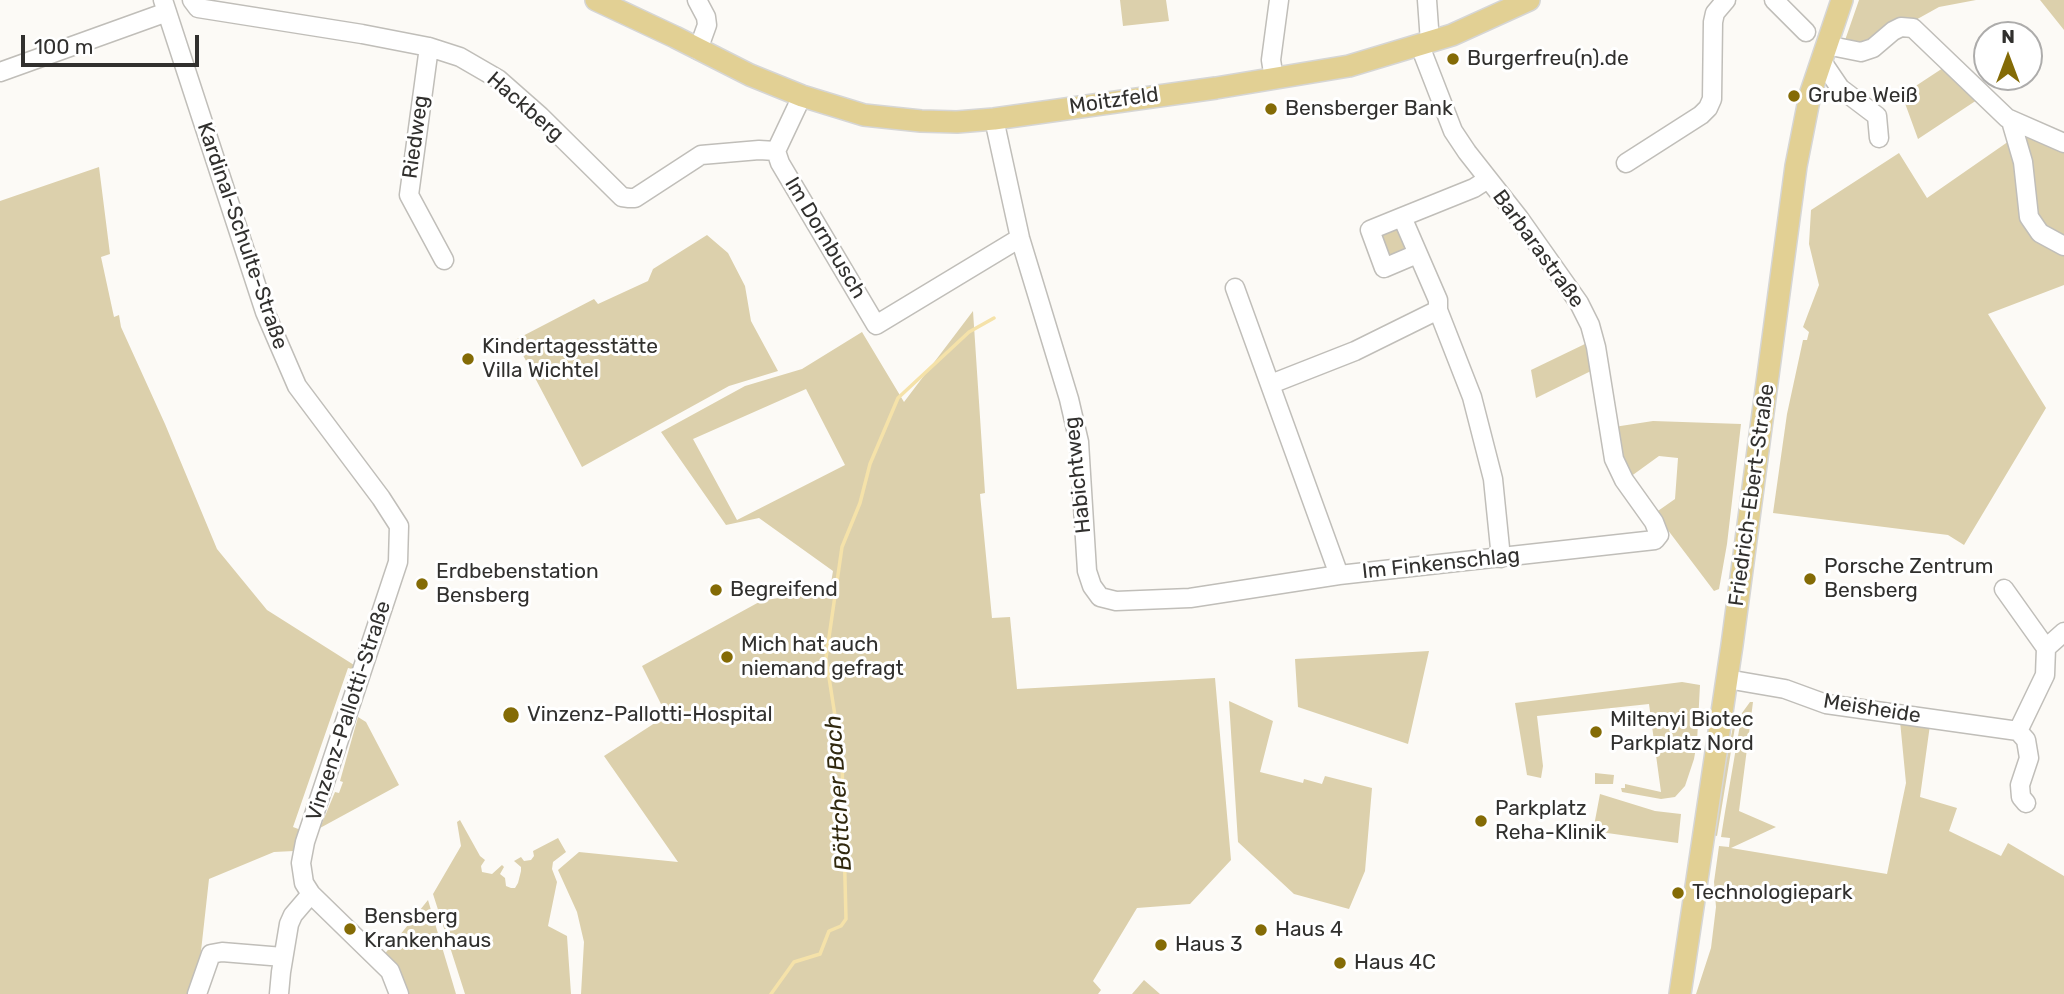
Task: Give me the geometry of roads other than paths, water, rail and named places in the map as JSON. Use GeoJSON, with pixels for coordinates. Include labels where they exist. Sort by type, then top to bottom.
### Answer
{"type":"FeatureCollection","features":[{"type":"Feature","properties":{"kind":"main road","name":"Moitzfeld"},"geometry":{"type":"LineString","coordinates":[[596,0],[775,86],[802,96],[864,115],[957,122],[1274,79],[1349,66],[1425,44],[1480,24],[1529,0]]}},
{"type":"Feature","properties":{"kind":"main road","name":"Friedrich-Ebert-Straße"},"geometry":{"type":"LineString","coordinates":[[1680,994],[1727,679],[1794,180],[1810,95],[1842,0]]}},
{"type":"Feature","properties":{"kind":"street","name":"Hackberg"},"geometry":{"type":"LineString","coordinates":[[192,0],[198,8],[429,47],[460,57],[498,79],[540,116],[622,197],[635,198],[701,155],[776,151]]}},
{"type":"Feature","properties":{"kind":"street"},"geometry":{"type":"LineString","coordinates":[[697,0],[707,25],[698,50]]}},
{"type":"Feature","properties":{"kind":"street"},"geometry":{"type":"LineString","coordinates":[[1274,79],[1271,60],[1279,0]]}},
{"type":"Feature","properties":{"kind":"street","name":"Barbarastraße"},"geometry":{"type":"LineString","coordinates":[[1427,0],[1425,44],[1453,131],[1579,303],[1590,325],[1596,347],[1614,459],[1624,480],[1654,522],[1659,538]]}},
{"type":"Feature","properties":{"kind":"street"},"geometry":{"type":"LineString","coordinates":[[1626,163],[1701,115],[1707,108],[1712,99],[1713,22],[1715,13],[1726,0]]}},
{"type":"Feature","properties":{"kind":"street"},"geometry":{"type":"LineString","coordinates":[[1774,0],[1806,32]]}},
{"type":"Feature","properties":{"kind":"street"},"geometry":{"type":"LineString","coordinates":[[0,72],[165,6]]}},
{"type":"Feature","properties":{"kind":"street","name":"Kardinal-Schulte-Straße"},"geometry":{"type":"LineString","coordinates":[[165,6],[265,312],[297,386],[399,526]]}},
{"type":"Feature","properties":{"kind":"street"},"geometry":{"type":"LineString","coordinates":[[1880,138],[1877,116],[1840,88],[1823,53],[1861,52],[1873,48],[1901,27],[1913,28],[2011,121],[2064,143]]}},
{"type":"Feature","properties":{"kind":"street","name":"Riedweg"},"geometry":{"type":"LineString","coordinates":[[429,47],[409,195],[444,260]]}},
{"type":"Feature","properties":{"kind":"street"},"geometry":{"type":"LineString","coordinates":[[776,151],[802,96]]}},
{"type":"Feature","properties":{"kind":"street","name":"Habichtweg"},"geometry":{"type":"LineString","coordinates":[[993,119],[1020,239],[1072,410],[1079,442],[1087,571],[1092,586],[1100,597],[1116,601],[1190,598],[1339,575]]}},
{"type":"Feature","properties":{"kind":"street"},"geometry":{"type":"LineString","coordinates":[[2011,121],[2023,162],[2029,217],[2040,233],[2064,246]]}},
{"type":"Feature","properties":{"kind":"street","name":"Im Dornbusch"},"geometry":{"type":"LineString","coordinates":[[776,151],[780,163],[876,325],[1020,239]]}},
{"type":"Feature","properties":{"kind":"street"},"geometry":{"type":"LineString","coordinates":[[1418,254],[1384,268],[1370,230],[1474,188],[1488,179]]}},
{"type":"Feature","properties":{"kind":"street"},"geometry":{"type":"LineString","coordinates":[[1402,217],[1472,397],[1493,479],[1501,558]]}},
{"type":"Feature","properties":{"kind":"street","name":"Im Finkenschlag"},"geometry":{"type":"LineString","coordinates":[[1235,288],[1339,575],[1640,544],[1659,538]]}},
{"type":"Feature","properties":{"kind":"street"},"geometry":{"type":"LineString","coordinates":[[1271,384],[1354,351],[1438,305]]}},
{"type":"Feature","properties":{"kind":"street","name":"Vinzenz-Pallotti-Straße"},"geometry":{"type":"LineString","coordinates":[[311,894],[301,873],[302,853],[398,562],[399,526]]}},
{"type":"Feature","properties":{"kind":"street"},"geometry":{"type":"LineString","coordinates":[[2004,589],[2046,648],[2045,675],[2018,731],[2025,740],[2029,758],[2020,785],[2021,797],[2026,803]]}},
{"type":"Feature","properties":{"kind":"street"},"geometry":{"type":"LineString","coordinates":[[2046,648],[2064,632]]}},
{"type":"Feature","properties":{"kind":"street","name":"Meisheide"},"geometry":{"type":"LineString","coordinates":[[1727,679],[1785,689],[1826,704],[2018,731]]}},
{"type":"Feature","properties":{"kind":"street"},"geometry":{"type":"LineString","coordinates":[[279,994],[283,957],[293,915],[311,894],[350,929],[390,971],[399,994]]}},
{"type":"Feature","properties":{"kind":"street"},"geometry":{"type":"LineString","coordinates":[[197,994],[211,954],[222,952],[283,957]]}},
{"type":"Feature","properties":{"kind":"waterway","name":"Böttcher Bach"},"geometry":{"type":"LineString","coordinates":[[771,994],[794,962],[820,954],[829,931],[841,926],[846,919],[842,761],[826,658],[842,547],[860,503],[870,464],[898,398],[969,332],[994,318]]}},
{"type":"Feature","properties":{"kind":"place","name":"Burgerfreu(n).de"},"geometry":{"type":"Point","coordinates":[1453,59]}},
{"type":"Feature","properties":{"kind":"place","name":"Grube Weiß"},"geometry":{"type":"Point","coordinates":[1794,96]}},
{"type":"Feature","properties":{"kind":"place","name":"Bensberger Bank"},"geometry":{"type":"Point","coordinates":[1271,109]}},
{"type":"Feature","properties":{"kind":"place","name":"Kindertagesstätte Villa Wichtel"},"geometry":{"type":"Point","coordinates":[468,359]}},
{"type":"Feature","properties":{"kind":"place","name":"Porsche Zentrum Bensberg"},"geometry":{"type":"Point","coordinates":[1810,579]}},
{"type":"Feature","properties":{"kind":"place","name":"Erdbebenstation Bensberg"},"geometry":{"type":"Point","coordinates":[422,584]}},
{"type":"Feature","properties":{"kind":"place","name":"Begreifend"},"geometry":{"type":"Point","coordinates":[716,590]}},
{"type":"Feature","properties":{"kind":"place","name":"Mich hat auch niemand gefragt"},"geometry":{"type":"Point","coordinates":[727,657]}},
{"type":"Feature","properties":{"kind":"place","name":"Vinzenz-Pallotti-Hospital"},"geometry":{"type":"Point","coordinates":[511,715]}},
{"type":"Feature","properties":{"kind":"place","name":"Miltenyi Biotec Parkplatz Nord"},"geometry":{"type":"Point","coordinates":[1596,732]}},
{"type":"Feature","properties":{"kind":"place","name":"Parkplatz Reha-Klinik"},"geometry":{"type":"Point","coordinates":[1481,821]}},
{"type":"Feature","properties":{"kind":"place","name":"Technologiepark"},"geometry":{"type":"Point","coordinates":[1678,893]}},
{"type":"Feature","properties":{"kind":"place","name":"Bensberg Krankenhaus"},"geometry":{"type":"Point","coordinates":[350,929]}},
{"type":"Feature","properties":{"kind":"place","name":"Haus 4"},"geometry":{"type":"Point","coordinates":[1261,930]}},
{"type":"Feature","properties":{"kind":"place","name":"Haus 3"},"geometry":{"type":"Point","coordinates":[1161,945]}},
{"type":"Feature","properties":{"kind":"place","name":"Haus 4C"},"geometry":{"type":"Point","coordinates":[1340,963]}}]}
